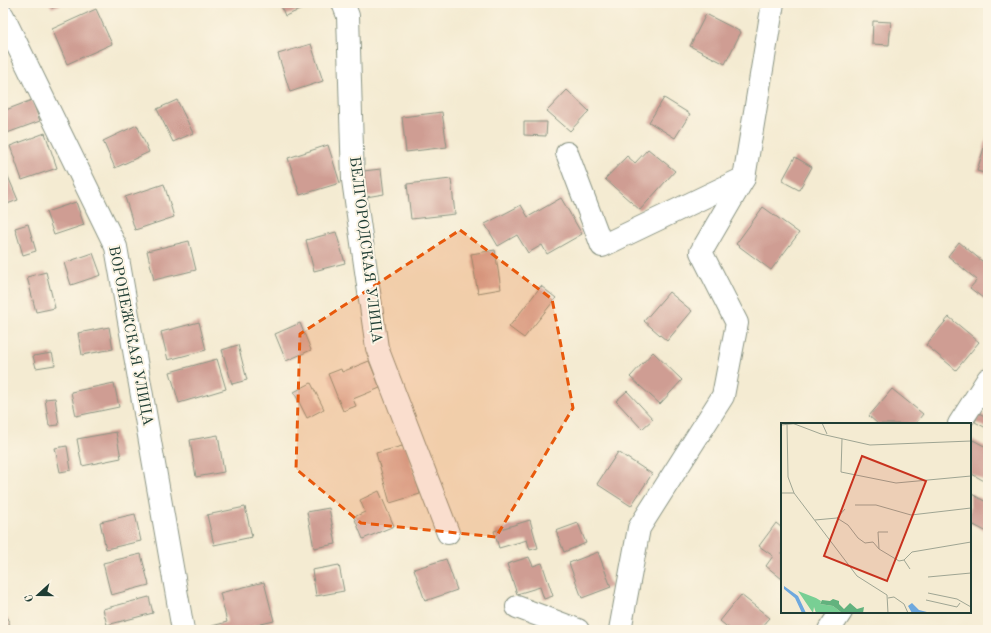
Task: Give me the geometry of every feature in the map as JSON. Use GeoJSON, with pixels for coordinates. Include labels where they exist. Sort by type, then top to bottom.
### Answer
{"type":"FeatureCollection","features":[{"type":"Feature","properties":{"kind":"street","name":"БЕЛГОРОДСКАЯ УЛИЦА"},"geometry":{"type":"LineString","coordinates":[[343,3],[348,16],[353,180],[377,348],[448,533]]}},
{"type":"Feature","properties":{"kind":"street"},"geometry":{"type":"LineString","coordinates":[[620,630],[639,528],[723,396],[737,323],[701,252],[744,178],[773,3]]}},
{"type":"Feature","properties":{"kind":"street","name":"ВОРОНЕЖСКАЯ УЛИЦА"},"geometry":{"type":"LineString","coordinates":[[3,16],[116,247],[183,630]]}},
{"type":"Feature","properties":{"kind":"street"},"geometry":{"type":"LineString","coordinates":[[567,153],[602,246],[744,178]]}},
{"type":"Feature","properties":{"kind":"street"},"geometry":{"type":"LineString","coordinates":[[960,423],[988,379]]}},
{"type":"Feature","properties":{"kind":"street"},"geometry":{"type":"LineString","coordinates":[[517,607],[578,630]]}},
{"type":"Feature","properties":{"kind":"street"},"geometry":{"type":"LineString","coordinates":[[829,630],[840,613]]}},
{"type":"Feature","properties":{"kind":"highlighted area"},"geometry":{"type":"Polygon","coordinates":[[[460,230],[552,299],[573,408],[496,537],[361,523],[296,469],[300,334],[460,230]]]}},
{"type":"Feature","properties":{"kind":"building"},"geometry":{"type":"Polygon","coordinates":[[[49,3],[65,3],[52,8],[49,3]]]}},
{"type":"Feature","properties":{"kind":"building"},"geometry":{"type":"Polygon","coordinates":[[[280,3],[317,3],[285,16],[280,3]]]}},
{"type":"Feature","properties":{"kind":"building"},"geometry":{"type":"Polygon","coordinates":[[[96,9],[112,44],[67,64],[52,29],[96,9]]]}},
{"type":"Feature","properties":{"kind":"building"},"geometry":{"type":"Polygon","coordinates":[[[706,14],[741,32],[725,64],[690,46],[706,14]]]}},
{"type":"Feature","properties":{"kind":"building"},"geometry":{"type":"Polygon","coordinates":[[[873,21],[891,22],[889,45],[872,44],[873,21]]]}},
{"type":"Feature","properties":{"kind":"building"},"geometry":{"type":"Polygon","coordinates":[[[311,44],[323,81],[290,92],[278,54],[311,44]]]}},
{"type":"Feature","properties":{"kind":"building"},"geometry":{"type":"Polygon","coordinates":[[[567,90],[589,111],[570,131],[547,111],[567,90]]]}},
{"type":"Feature","properties":{"kind":"building"},"geometry":{"type":"Polygon","coordinates":[[[664,98],[690,114],[675,138],[649,122],[664,98]]]}},
{"type":"Feature","properties":{"kind":"building"},"geometry":{"type":"Polygon","coordinates":[[[32,100],[40,121],[7,133],[3,123],[3,111],[32,100]]]}},
{"type":"Feature","properties":{"kind":"building"},"geometry":{"type":"Polygon","coordinates":[[[177,100],[193,133],[173,142],[157,109],[177,100]]]}},
{"type":"Feature","properties":{"kind":"building"},"geometry":{"type":"Polygon","coordinates":[[[442,112],[447,147],[406,152],[402,117],[442,112]]]}},
{"type":"Feature","properties":{"kind":"building"},"geometry":{"type":"Polygon","coordinates":[[[524,122],[547,122],[546,136],[524,135],[524,122]]]}},
{"type":"Feature","properties":{"kind":"building"},"geometry":{"type":"Polygon","coordinates":[[[137,125],[149,152],[115,168],[103,141],[137,125]]]}},
{"type":"Feature","properties":{"kind":"building"},"geometry":{"type":"Polygon","coordinates":[[[45,133],[57,168],[22,180],[10,146],[45,133]]]}},
{"type":"Feature","properties":{"kind":"building"},"geometry":{"type":"Polygon","coordinates":[[[988,134],[988,174],[977,171],[988,134]]]}},
{"type":"Feature","properties":{"kind":"building"},"geometry":{"type":"Polygon","coordinates":[[[328,145],[340,183],[300,195],[288,158],[328,145]]]}},
{"type":"Feature","properties":{"kind":"building"},"geometry":{"type":"Polygon","coordinates":[[[648,149],[675,171],[640,210],[605,179],[627,156],[635,163],[648,149]]]}},
{"type":"Feature","properties":{"kind":"building"},"geometry":{"type":"Polygon","coordinates":[[[795,157],[812,167],[799,190],[782,181],[795,157]]]}},
{"type":"Feature","properties":{"kind":"building"},"geometry":{"type":"Polygon","coordinates":[[[3,167],[18,200],[7,204],[3,194],[3,167]]]}},
{"type":"Feature","properties":{"kind":"building"},"geometry":{"type":"Polygon","coordinates":[[[381,169],[384,194],[366,197],[363,171],[381,169]]]}},
{"type":"Feature","properties":{"kind":"building"},"geometry":{"type":"Polygon","coordinates":[[[451,179],[455,214],[411,219],[407,184],[451,179]]]}},
{"type":"Feature","properties":{"kind":"building"},"geometry":{"type":"Polygon","coordinates":[[[164,184],[174,217],[135,230],[125,197],[164,184]]]}},
{"type":"Feature","properties":{"kind":"building"},"geometry":{"type":"Polygon","coordinates":[[[561,198],[582,234],[547,254],[542,245],[528,253],[517,235],[498,246],[485,224],[521,205],[528,217],[561,198]]]}},
{"type":"Feature","properties":{"kind":"building"},"geometry":{"type":"Polygon","coordinates":[[[76,202],[84,225],[54,235],[46,212],[76,202]]]}},
{"type":"Feature","properties":{"kind":"building"},"geometry":{"type":"Polygon","coordinates":[[[763,207],[799,233],[771,270],[736,244],[763,207]]]}},
{"type":"Feature","properties":{"kind":"building"},"geometry":{"type":"Polygon","coordinates":[[[28,224],[36,251],[23,255],[15,228],[28,224]]]}},
{"type":"Feature","properties":{"kind":"building"},"geometry":{"type":"Polygon","coordinates":[[[336,232],[345,263],[314,271],[306,240],[336,232]]]}},
{"type":"Feature","properties":{"kind":"building"},"geometry":{"type":"Polygon","coordinates":[[[189,241],[196,270],[154,280],[147,251],[189,241]]]}},
{"type":"Feature","properties":{"kind":"building"},"geometry":{"type":"Polygon","coordinates":[[[959,242],[988,266],[988,302],[970,288],[977,280],[948,256],[959,242]]]}},
{"type":"Feature","properties":{"kind":"building"},"geometry":{"type":"Polygon","coordinates":[[[495,250],[501,289],[478,293],[471,254],[495,250]]]}},
{"type":"Feature","properties":{"kind":"building"},"geometry":{"type":"Polygon","coordinates":[[[93,253],[101,275],[71,285],[64,263],[93,253]]]}},
{"type":"Feature","properties":{"kind":"building"},"geometry":{"type":"Polygon","coordinates":[[[46,272],[55,308],[36,312],[27,277],[46,272]]]}},
{"type":"Feature","properties":{"kind":"building"},"geometry":{"type":"Polygon","coordinates":[[[541,286],[556,298],[524,338],[509,327],[541,286]]]}},
{"type":"Feature","properties":{"kind":"building"},"geometry":{"type":"Polygon","coordinates":[[[669,292],[692,311],[667,341],[644,321],[669,292]]]}},
{"type":"Feature","properties":{"kind":"building"},"geometry":{"type":"Polygon","coordinates":[[[949,317],[979,342],[956,370],[926,345],[949,317]]]}},
{"type":"Feature","properties":{"kind":"building"},"geometry":{"type":"Polygon","coordinates":[[[199,322],[206,350],[168,360],[161,332],[199,322]]]}},
{"type":"Feature","properties":{"kind":"building"},"geometry":{"type":"Polygon","coordinates":[[[300,323],[311,350],[286,361],[275,334],[300,323]]]}},
{"type":"Feature","properties":{"kind":"building"},"geometry":{"type":"Polygon","coordinates":[[[109,327],[113,349],[82,355],[78,333],[109,327]]]}},
{"type":"Feature","properties":{"kind":"building"},"geometry":{"type":"Polygon","coordinates":[[[238,345],[247,380],[232,384],[222,350],[238,345]]]}},
{"type":"Feature","properties":{"kind":"building"},"geometry":{"type":"Polygon","coordinates":[[[653,352],[682,380],[660,404],[630,377],[653,352]]]}},
{"type":"Feature","properties":{"kind":"building"},"geometry":{"type":"Polygon","coordinates":[[[52,353],[55,365],[36,368],[33,356],[52,353]]]}},
{"type":"Feature","properties":{"kind":"building"},"geometry":{"type":"Polygon","coordinates":[[[217,359],[226,389],[179,403],[170,372],[217,359]]]}},
{"type":"Feature","properties":{"kind":"building"},"geometry":{"type":"Polygon","coordinates":[[[369,361],[380,388],[353,399],[356,406],[343,411],[328,374],[341,369],[342,372],[369,361]]]}},
{"type":"Feature","properties":{"kind":"building"},"geometry":{"type":"Polygon","coordinates":[[[114,383],[119,407],[76,416],[71,392],[114,383]]]}},
{"type":"Feature","properties":{"kind":"building"},"geometry":{"type":"Polygon","coordinates":[[[311,383],[324,409],[307,418],[294,392],[311,383]]]}},
{"type":"Feature","properties":{"kind":"building"},"geometry":{"type":"Polygon","coordinates":[[[892,389],[923,414],[916,423],[877,423],[869,416],[892,389]]]}},
{"type":"Feature","properties":{"kind":"building"},"geometry":{"type":"Polygon","coordinates":[[[627,391],[653,419],[642,429],[616,401],[627,391]]]}},
{"type":"Feature","properties":{"kind":"building"},"geometry":{"type":"Polygon","coordinates":[[[55,398],[59,425],[49,426],[45,399],[55,398]]]}},
{"type":"Feature","properties":{"kind":"building"},"geometry":{"type":"Polygon","coordinates":[[[979,413],[988,418],[988,429],[975,422],[979,413]]]}},
{"type":"Feature","properties":{"kind":"building"},"geometry":{"type":"Polygon","coordinates":[[[116,432],[121,458],[82,466],[77,439],[116,432]]]}},
{"type":"Feature","properties":{"kind":"building"},"geometry":{"type":"Polygon","coordinates":[[[218,435],[224,472],[196,477],[190,440],[218,435]]]}},
{"type":"Feature","properties":{"kind":"building"},"geometry":{"type":"Polygon","coordinates":[[[973,440],[988,448],[988,483],[971,474],[971,444],[973,440]]]}},
{"type":"Feature","properties":{"kind":"building"},"geometry":{"type":"Polygon","coordinates":[[[406,445],[420,494],[390,503],[376,453],[406,445]]]}},
{"type":"Feature","properties":{"kind":"building"},"geometry":{"type":"Polygon","coordinates":[[[67,446],[71,470],[60,472],[55,448],[67,446]]]}},
{"type":"Feature","properties":{"kind":"building"},"geometry":{"type":"Polygon","coordinates":[[[618,452],[652,474],[631,506],[597,484],[618,452]]]}},
{"type":"Feature","properties":{"kind":"building"},"geometry":{"type":"Polygon","coordinates":[[[379,491],[394,526],[363,539],[354,517],[365,512],[360,500],[379,491]]]}},
{"type":"Feature","properties":{"kind":"building"},"geometry":{"type":"Polygon","coordinates":[[[971,494],[988,503],[987,532],[971,524],[971,494]]]}},
{"type":"Feature","properties":{"kind":"building"},"geometry":{"type":"Polygon","coordinates":[[[245,507],[252,537],[214,545],[207,515],[245,507]]]}},
{"type":"Feature","properties":{"kind":"building"},"geometry":{"type":"Polygon","coordinates":[[[329,508],[336,544],[314,548],[307,512],[329,508]]]}},
{"type":"Feature","properties":{"kind":"building"},"geometry":{"type":"Polygon","coordinates":[[[135,514],[141,541],[106,549],[100,522],[135,514]]]}},
{"type":"Feature","properties":{"kind":"building"},"geometry":{"type":"Polygon","coordinates":[[[530,520],[538,548],[530,550],[527,540],[499,548],[494,531],[530,520]]]}},
{"type":"Feature","properties":{"kind":"building"},"geometry":{"type":"Polygon","coordinates":[[[578,523],[586,543],[564,552],[556,531],[578,523]]]}},
{"type":"Feature","properties":{"kind":"building"},"geometry":{"type":"Polygon","coordinates":[[[776,523],[781,527],[781,578],[766,566],[773,556],[759,546],[776,523]]]}},
{"type":"Feature","properties":{"kind":"building"},"geometry":{"type":"Polygon","coordinates":[[[598,552],[611,587],[582,598],[569,563],[598,552]]]}},
{"type":"Feature","properties":{"kind":"building"},"geometry":{"type":"Polygon","coordinates":[[[141,554],[149,585],[111,595],[103,563],[141,554]]]}},
{"type":"Feature","properties":{"kind":"building"},"geometry":{"type":"Polygon","coordinates":[[[529,557],[533,566],[542,563],[553,596],[544,599],[540,587],[517,594],[507,564],[529,557]]]}},
{"type":"Feature","properties":{"kind":"building"},"geometry":{"type":"Polygon","coordinates":[[[446,559],[457,590],[425,601],[414,569],[446,559]]]}},
{"type":"Feature","properties":{"kind":"building"},"geometry":{"type":"Polygon","coordinates":[[[339,565],[344,591],[316,596],[312,570],[339,565]]]}},
{"type":"Feature","properties":{"kind":"building"},"geometry":{"type":"Polygon","coordinates":[[[264,582],[274,621],[253,626],[254,630],[213,630],[212,626],[227,622],[220,593],[264,582]]]}},
{"type":"Feature","properties":{"kind":"building"},"geometry":{"type":"Polygon","coordinates":[[[741,595],[770,618],[759,630],[731,630],[720,621],[741,595]]]}},
{"type":"Feature","properties":{"kind":"building"},"geometry":{"type":"Polygon","coordinates":[[[149,597],[153,613],[107,625],[103,609],[149,597]]]}},
{"type":"Feature","properties":{"kind":"building"},"geometry":{"type":"Polygon","coordinates":[[[8,618],[11,630],[3,630],[3,619],[8,618]]]}}]}
